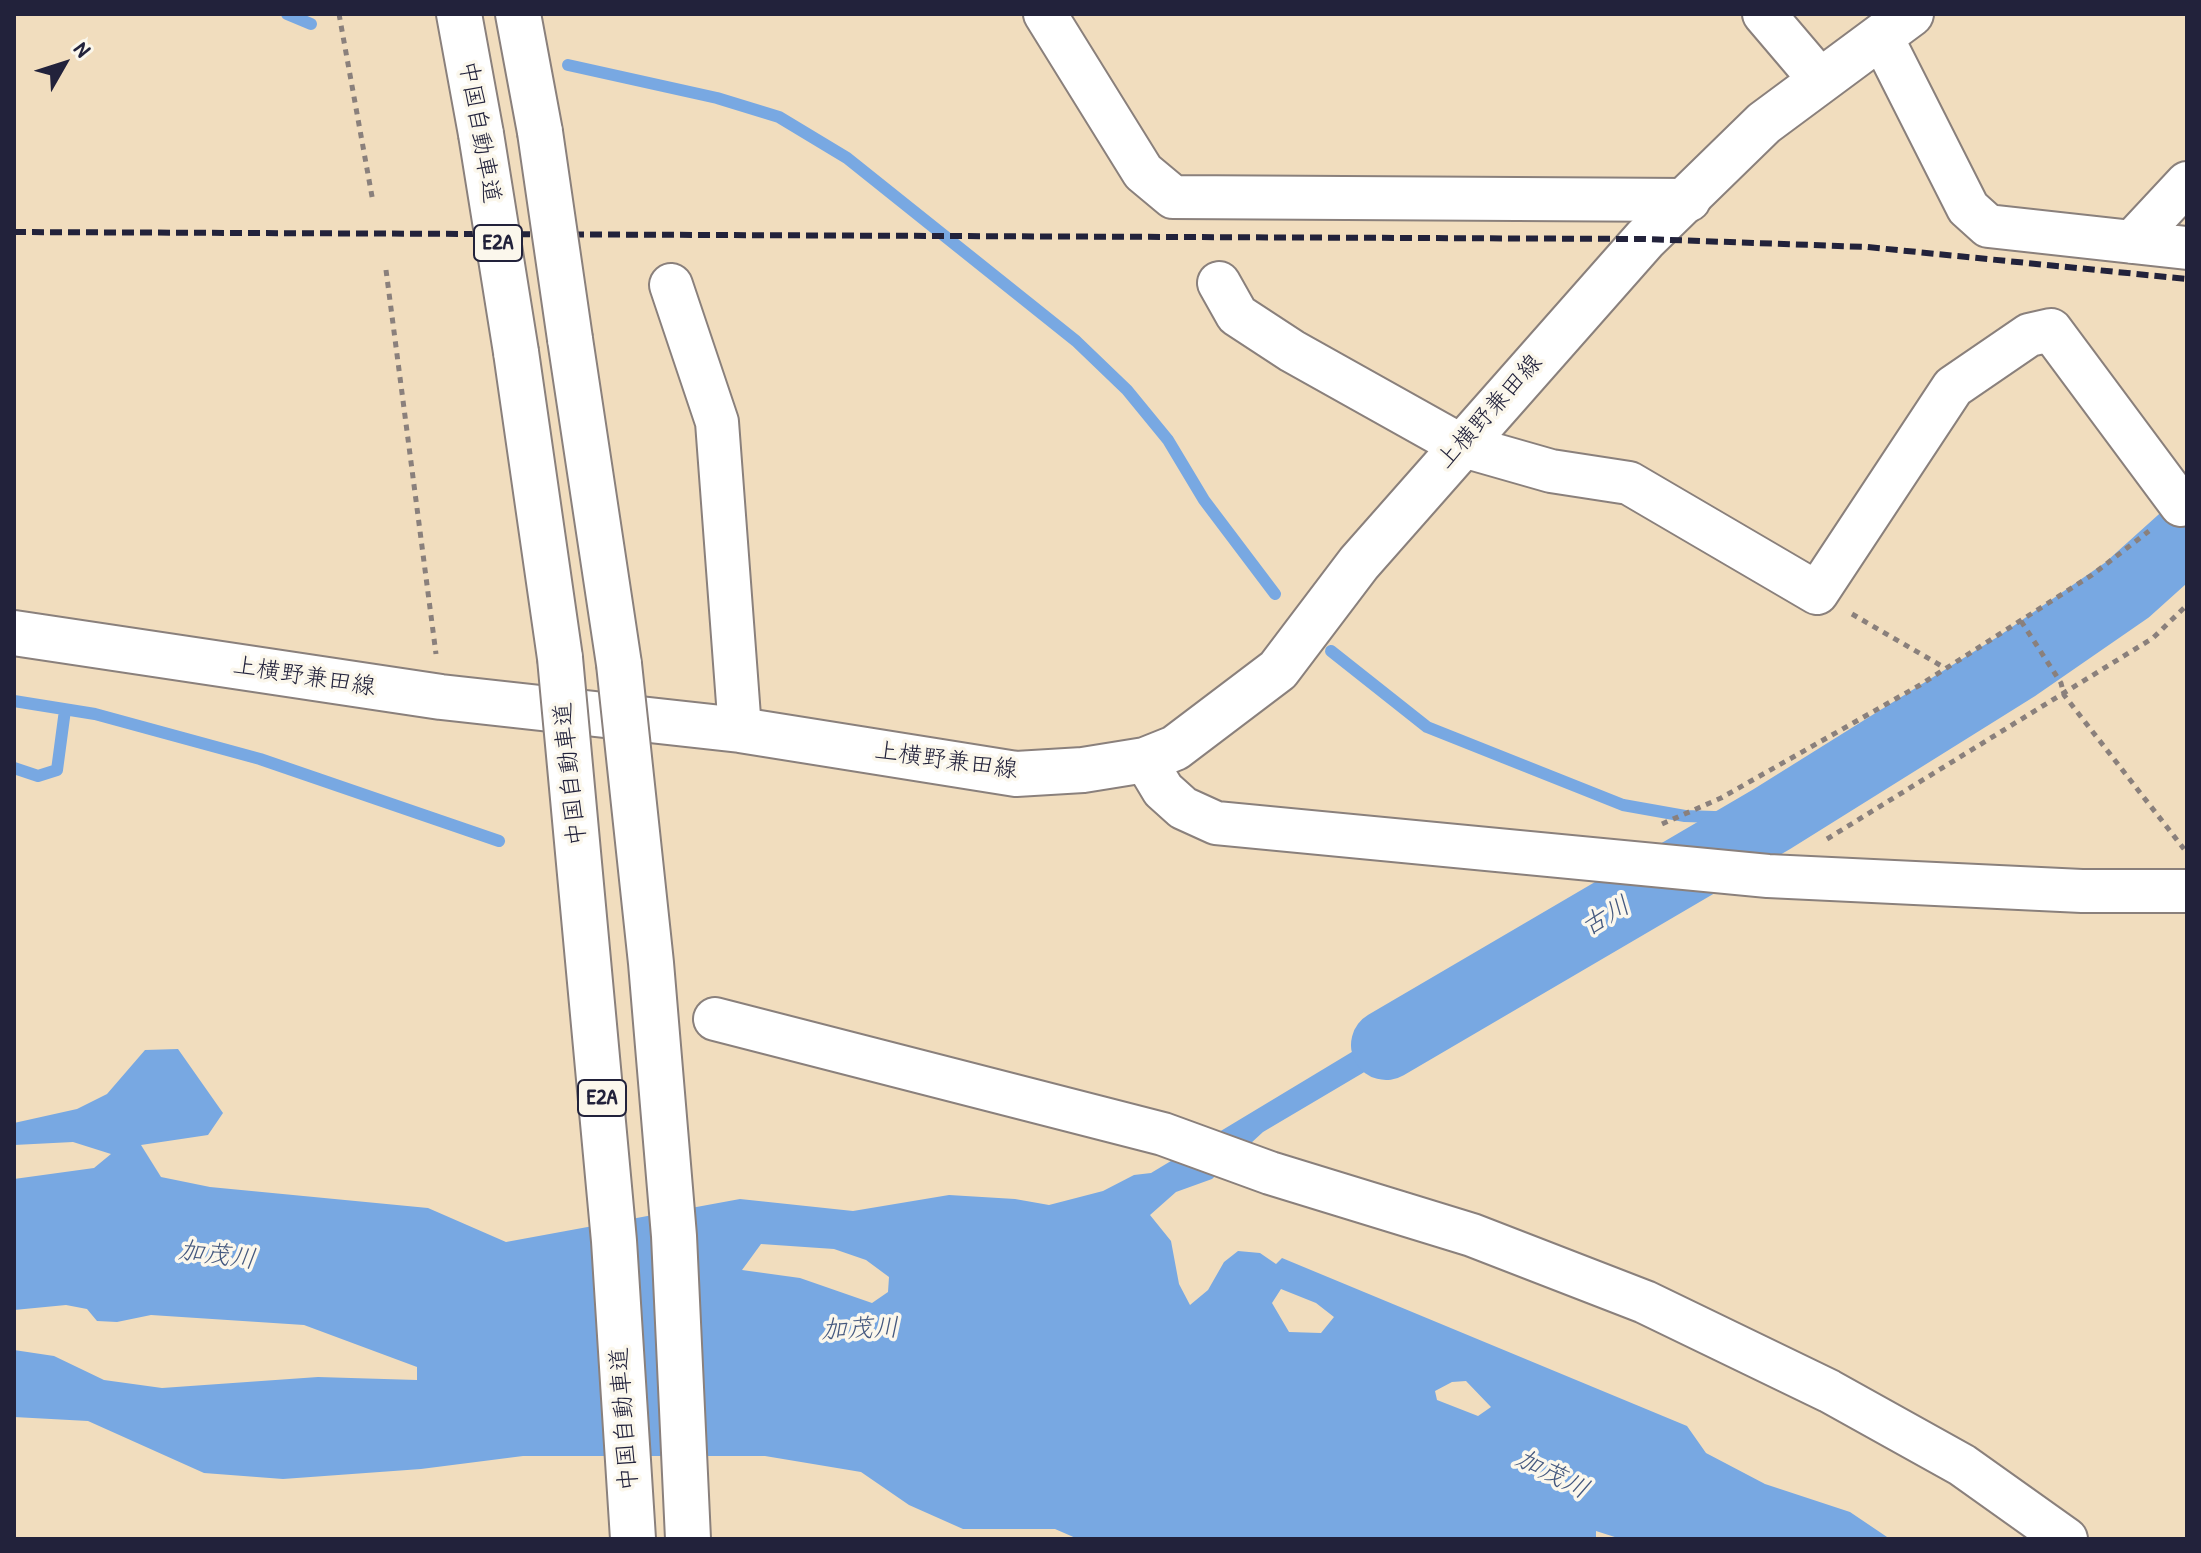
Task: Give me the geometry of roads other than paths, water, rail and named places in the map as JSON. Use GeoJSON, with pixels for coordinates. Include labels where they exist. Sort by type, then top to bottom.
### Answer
{"type":"FeatureCollection","features":[{"type":"Feature","properties":{"kind":"main road","name":"中国自動車道"},"geometry":{"type":"LineString","coordinates":[[459,14],[516,352],[560,658],[614,1241],[633,1539]]}},
{"type":"Feature","properties":{"kind":"main road","name":"E2A"},"geometry":{"type":"LineString","coordinates":[[518,14],[540,132],[619,664],[651,963],[671,1206],[688,1539]]}},
{"type":"Feature","properties":{"kind":"main road","name":"上横野兼田線"},"geometry":{"type":"LineString","coordinates":[[14,633],[441,697],[740,730],[1016,774],[1083,770],[1145,760],[1175,748],[1278,670],[1359,563],[1645,239],[1689,200],[1764,123],[1896,25]]}},
{"type":"Feature","properties":{"kind":"street"},"geometry":{"type":"LineString","coordinates":[[1045,14],[1143,172],[1173,197],[1689,200]]}},
{"type":"Feature","properties":{"kind":"street"},"geometry":{"type":"LineString","coordinates":[[1764,14],[1821,81]]}},
{"type":"Feature","properties":{"kind":"street"},"geometry":{"type":"LineString","coordinates":[[1896,25],[1968,208],[1988,226],[2187,248]]}},
{"type":"Feature","properties":{"kind":"street"},"geometry":{"type":"LineString","coordinates":[[2132,242],[2187,183]]}},
{"type":"Feature","properties":{"kind":"street"},"geometry":{"type":"LineString","coordinates":[[1219,283],[1237,315],[1292,351],[1460,445],[1551,471],[1629,483],[1817,593],[1953,387],[2029,335],[2051,330],[2181,505]]}},
{"type":"Feature","properties":{"kind":"street"},"geometry":{"type":"LineString","coordinates":[[671,285],[717,422],[740,730]]}},
{"type":"Feature","properties":{"kind":"street"},"geometry":{"type":"LineString","coordinates":[[1145,760],[1163,790],[1183,808],[1216,823],[1781,876],[2082,891],[2187,891]]}},
{"type":"Feature","properties":{"kind":"street"},"geometry":{"type":"LineString","coordinates":[[715,1019],[1163,1134],[1270,1173],[1472,1235],[1645,1302],[1829,1391],[1962,1465],[2066,1539]]}},
{"type":"Feature","properties":{"kind":"water","name":"加茂川"},"geometry":{"type":"Polygon","coordinates":[[[1463,985],[1476,1006],[1263,1132],[1212,1179],[1176,1192],[1150,1215],[1171,1241],[1179,1284],[1190,1305],[1208,1290],[1224,1262],[1238,1251],[1260,1253],[1276,1264],[1282,1258],[1687,1426],[1706,1453],[1765,1484],[1850,1512],[1890,1539],[1621,1539],[1596,1531],[1596,1539],[1078,1539],[1055,1529],[963,1529],[909,1505],[861,1472],[765,1456],[523,1456],[421,1469],[283,1479],[204,1473],[88,1421],[14,1417],[14,1350],[54,1356],[104,1380],[162,1388],[318,1377],[417,1380],[417,1367],[304,1325],[151,1315],[117,1322],[97,1321],[87,1309],[66,1305],[14,1310],[14,1179],[94,1168],[111,1154],[73,1142],[14,1145],[14,1123],[77,1109],[107,1094],[145,1050],[178,1049],[223,1113],[208,1135],[141,1145],[161,1177],[210,1187],[428,1208],[506,1242],[740,1199],[853,1211],[949,1195],[1015,1199],[1049,1205],[1103,1191],[1134,1175],[1151,1173],[1463,985]],[[761,1244],[742,1270],[800,1278],[872,1303],[888,1292],[889,1277],[866,1260],[834,1249],[761,1244]],[[1281,1289],[1272,1303],[1289,1332],[1321,1333],[1334,1317],[1316,1303],[1281,1289]],[[1466,1381],[1452,1382],[1435,1391],[1437,1400],[1478,1416],[1491,1407],[1466,1381]]]}},
{"type":"Feature","properties":{"kind":"waterway"},"geometry":{"type":"LineString","coordinates":[[287,14],[311,24]]}},
{"type":"Feature","properties":{"kind":"waterway"},"geometry":{"type":"LineString","coordinates":[[568,65],[717,98],[779,117],[847,158],[1076,341],[1127,390],[1168,440],[1204,500],[1275,594]]}},
{"type":"Feature","properties":{"kind":"waterway","name":"古川"},"geometry":{"type":"LineString","coordinates":[[1386,1045],[1772,819],[2017,666],[2127,590],[2187,536]]}},
{"type":"Feature","properties":{"kind":"waterway"},"geometry":{"type":"LineString","coordinates":[[1331,651],[1427,727],[1623,805],[1685,816],[1772,819]]}},
{"type":"Feature","properties":{"kind":"waterway"},"geometry":{"type":"LineString","coordinates":[[14,701],[95,714],[260,759],[499,841]]}},
{"type":"Feature","properties":{"kind":"waterway"},"geometry":{"type":"LineString","coordinates":[[14,768],[38,776],[57,770],[65,710]]}},
{"type":"Feature","properties":{"kind":"railway"},"geometry":{"type":"LineString","coordinates":[[14,232],[1645,239],[1867,247],[2187,279]]}}]}
